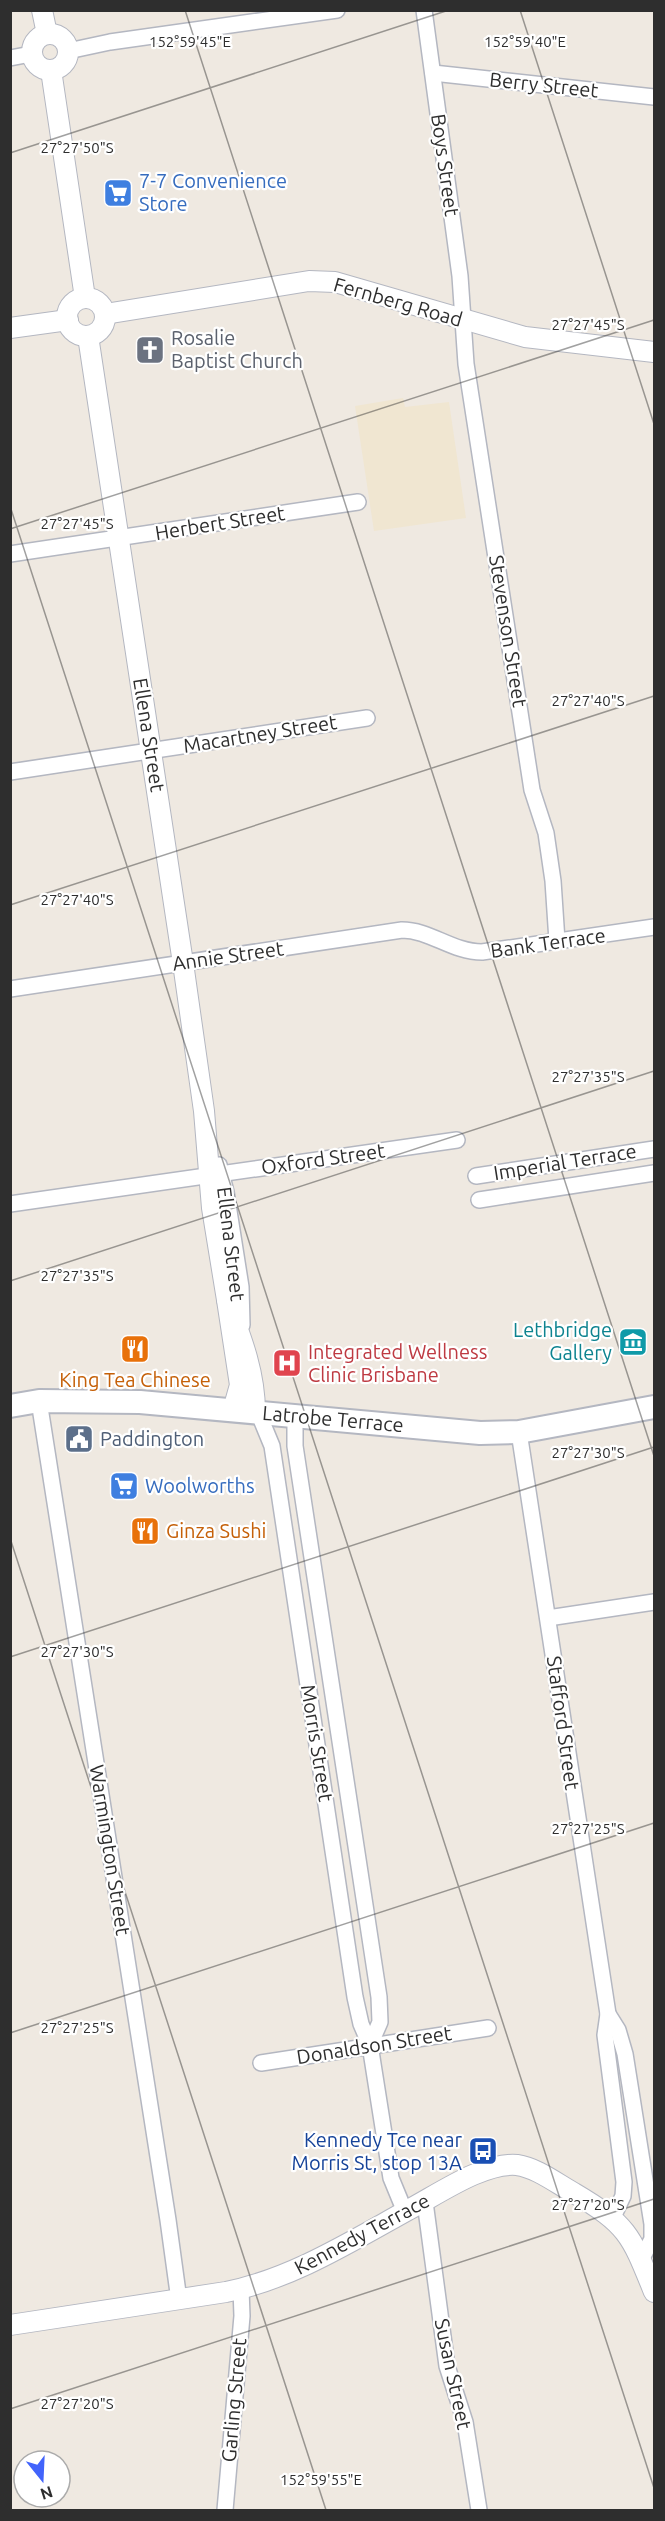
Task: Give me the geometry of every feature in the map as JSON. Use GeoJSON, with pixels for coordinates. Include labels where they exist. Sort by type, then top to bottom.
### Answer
{"type":"FeatureCollection","features":[{"type":"Feature","properties":{"kind":"main road","name":"Latrobe Terrace"},"geometry":{"type":"LineString","coordinates":[[10,1406],[39,1401],[140,1402],[480,1432],[519,1432],[654,1407]]}},
{"type":"Feature","properties":{"kind":"street"},"geometry":{"type":"LineString","coordinates":[[42,10],[46,34]]}},
{"type":"Feature","properties":{"kind":"street"},"geometry":{"type":"LineString","coordinates":[[68,51],[110,42],[337,10]]}},
{"type":"Feature","properties":{"kind":"street","name":"Boys Street"},"geometry":{"type":"LineString","coordinates":[[424,10],[460,276],[463,320]]}},
{"type":"Feature","properties":{"kind":"street"},"geometry":{"type":"LineString","coordinates":[[46,34],[53,34],[63,39],[68,51],[68,56],[62,66],[51,70],[36,64],[32,54],[34,43],[46,34]]}},
{"type":"Feature","properties":{"kind":"street"},"geometry":{"type":"LineString","coordinates":[[10,58],[32,54]]}},
{"type":"Feature","properties":{"kind":"street"},"geometry":{"type":"LineString","coordinates":[[51,70],[85,298]]}},
{"type":"Feature","properties":{"kind":"street","name":"Berry Street"},"geometry":{"type":"LineString","coordinates":[[432,73],[654,97]]}},
{"type":"Feature","properties":{"kind":"street","name":"Fernberg Road"},"geometry":{"type":"LineString","coordinates":[[105,314],[309,281],[335,282],[525,337],[654,352]]}},
{"type":"Feature","properties":{"kind":"street"},"geometry":{"type":"LineString","coordinates":[[85,298],[100,304],[105,314],[103,326],[88,336],[77,333],[68,320],[68,313],[74,303],[85,298]]}},
{"type":"Feature","properties":{"kind":"street"},"geometry":{"type":"LineString","coordinates":[[10,328],[68,320]]}},
{"type":"Feature","properties":{"kind":"street","name":"Stevenson Street"},"geometry":{"type":"LineString","coordinates":[[463,320],[466,364],[530,778],[544,823],[553,881],[557,941]]}},
{"type":"Feature","properties":{"kind":"street","name":"Ellena Street"},"geometry":{"type":"LineString","coordinates":[[88,336],[152,750],[206,1135],[241,1287],[240,1311],[255,1394],[249,1412]]}},
{"type":"Feature","properties":{"kind":"street","name":"Herbert Street"},"geometry":{"type":"LineString","coordinates":[[10,554],[358,502]]}},
{"type":"Feature","properties":{"kind":"street","name":"Macartney Street"},"geometry":{"type":"LineString","coordinates":[[10,772],[367,718]]}},
{"type":"Feature","properties":{"kind":"street","name":"Bank Terrace"},"geometry":{"type":"LineString","coordinates":[[442,943],[465,951],[482,952],[654,927]]}},
{"type":"Feature","properties":{"kind":"street","name":"Annie Street"},"geometry":{"type":"LineString","coordinates":[[10,989],[402,930],[417,932],[442,943]]}},
{"type":"Feature","properties":{"kind":"street","name":"Oxford Street"},"geometry":{"type":"LineString","coordinates":[[10,1204],[457,1140]]}},
{"type":"Feature","properties":{"kind":"street","name":"Imperial Terrace"},"geometry":{"type":"LineString","coordinates":[[476,1176],[654,1149]]}},
{"type":"Feature","properties":{"kind":"street","name":"Imperial Terrace"},"geometry":{"type":"LineString","coordinates":[[479,1200],[654,1173]]}},
{"type":"Feature","properties":{"kind":"street","name":"Ellena Street"},"geometry":{"type":"LineString","coordinates":[[215,1174],[227,1300],[240,1382],[239,1393],[249,1412]]}},
{"type":"Feature","properties":{"kind":"street","name":"Ellena Street"},"geometry":{"type":"LineString","coordinates":[[227,1300],[247,1356]]}},
{"type":"Feature","properties":{"kind":"street","name":"Warmington Street"},"geometry":{"type":"LineString","coordinates":[[39,1401],[168,2220],[178,2300]]}},
{"type":"Feature","properties":{"kind":"street","name":"Morris Street"},"geometry":{"type":"LineString","coordinates":[[249,1412],[272,1446],[355,1997],[361,2024],[370,2045],[389,2167],[405,2212]]}},
{"type":"Feature","properties":{"kind":"street","name":"Morris Street"},"geometry":{"type":"LineString","coordinates":[[295,1416],[296,1446],[381,2013],[370,2045]]}},
{"type":"Feature","properties":{"kind":"street","name":"Stafford Street"},"geometry":{"type":"LineString","coordinates":[[519,1432],[608,2014],[605,2035],[624,2182],[622,2196],[612,2217]]}},
{"type":"Feature","properties":{"kind":"street"},"geometry":{"type":"LineString","coordinates":[[548,1617],[654,1602]]}},
{"type":"Feature","properties":{"kind":"street"},"geometry":{"type":"LineString","coordinates":[[298,1628],[323,1624]]}},
{"type":"Feature","properties":{"kind":"street"},"geometry":{"type":"LineString","coordinates":[[335,1857],[357,1854]]}},
{"type":"Feature","properties":{"kind":"street","name":"Stafford Street"},"geometry":{"type":"LineString","coordinates":[[608,2014],[618,2030],[626,2054],[652,2224],[652,2239],[641,2260]]}},
{"type":"Feature","properties":{"kind":"street","name":"Donaldson Street"},"geometry":{"type":"LineString","coordinates":[[261,2063],[488,2028]]}},
{"type":"Feature","properties":{"kind":"street","name":"Kennedy Terrace"},"geometry":{"type":"LineString","coordinates":[[10,2325],[178,2300],[241,2289],[272,2280],[491,2168],[515,2165],[527,2167],[554,2181],[612,2217],[627,2232],[654,2292]]}},
{"type":"Feature","properties":{"kind":"street","name":"Susan Street"},"geometry":{"type":"LineString","coordinates":[[425,2202],[447,2366],[465,2422],[479,2511]]}},
{"type":"Feature","properties":{"kind":"street","name":"Garling Street"},"geometry":{"type":"LineString","coordinates":[[225,2511],[242,2316],[241,2289]]}},
{"type":"Feature","properties":{"kind":"shaded area"},"geometry":{"type":"Polygon","coordinates":[[[403,398],[405,407],[449,402],[466,518],[374,531],[355,406],[403,398]]]}},
{"type":"Feature","properties":{"kind":"place","name":"7-7 Convenience Store"},"geometry":{"type":"Point","coordinates":[118,193]}},
{"type":"Feature","properties":{"kind":"place","name":"Rosalie Baptist Church"},"geometry":{"type":"Point","coordinates":[150,350]}},
{"type":"Feature","properties":{"kind":"place","name":"Lethbridge Gallery"},"geometry":{"type":"Point","coordinates":[633,1342]}},
{"type":"Feature","properties":{"kind":"place","name":"King Tea Chinese"},"geometry":{"type":"Point","coordinates":[135,1349]}},
{"type":"Feature","properties":{"kind":"place","name":"Integrated Wellness Clinic Brisbane"},"geometry":{"type":"Point","coordinates":[287,1363]}},
{"type":"Feature","properties":{"kind":"place","name":"Paddington"},"geometry":{"type":"Point","coordinates":[79,1439]}},
{"type":"Feature","properties":{"kind":"place","name":"Woolworths"},"geometry":{"type":"Point","coordinates":[124,1486]}},
{"type":"Feature","properties":{"kind":"place","name":"Ginza Sushi"},"geometry":{"type":"Point","coordinates":[145,1531]}},
{"type":"Feature","properties":{"kind":"place","name":"Kennedy Tce near Morris St, stop 13A"},"geometry":{"type":"Point","coordinates":[483,2151]}}]}
